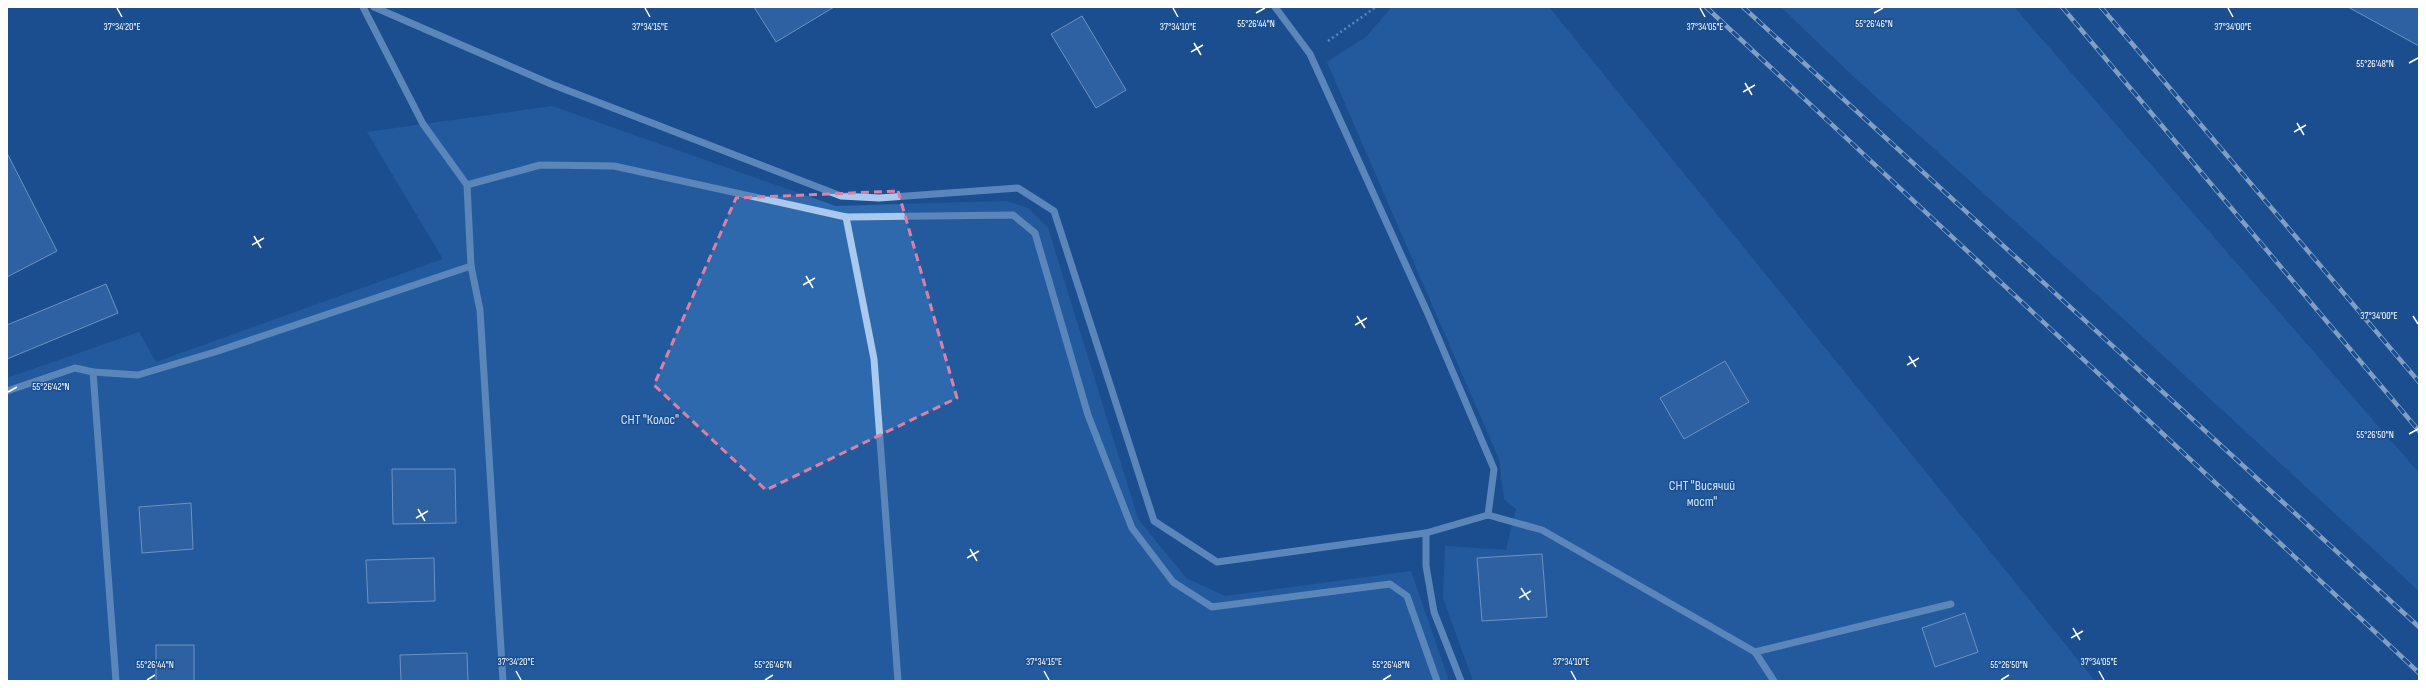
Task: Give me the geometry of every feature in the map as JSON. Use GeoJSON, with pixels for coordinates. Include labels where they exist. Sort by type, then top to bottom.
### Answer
{"type":"FeatureCollection","features":[{"type":"Feature","properties":{"kind":"lane"},"geometry":{"type":"LineString","coordinates":[[363,7],[423,124],[467,185],[471,266],[480,310],[503,681]]}},
{"type":"Feature","properties":{"kind":"lane"},"geometry":{"type":"LineString","coordinates":[[374,7],[551,84],[841,196],[879,198],[1018,188],[1054,211],[1154,521],[1217,562],[1426,533],[1488,515],[1542,530],[1755,652],[1774,681]]}},
{"type":"Feature","properties":{"kind":"lane"},"geometry":{"type":"LineString","coordinates":[[1275,7],[1310,54],[1428,314],[1494,469],[1488,515]]}},
{"type":"Feature","properties":{"kind":"lane"},"geometry":{"type":"LineString","coordinates":[[467,185],[540,165],[614,166],[846,217],[1013,215],[1035,233],[1088,415],[1132,528],[1173,582],[1212,607],[1390,584],[1407,596],[1437,681]]}},
{"type":"Feature","properties":{"kind":"lane"},"geometry":{"type":"LineString","coordinates":[[846,217],[874,359],[898,681]]}},
{"type":"Feature","properties":{"kind":"lane"},"geometry":{"type":"LineString","coordinates":[[7,391],[75,368],[93,372],[138,375],[215,352],[471,266]]}},
{"type":"Feature","properties":{"kind":"lane"},"geometry":{"type":"LineString","coordinates":[[93,372],[116,681]]}},
{"type":"Feature","properties":{"kind":"lane"},"geometry":{"type":"LineString","coordinates":[[1426,533],[1426,566],[1434,612],[1461,681]]}},
{"type":"Feature","properties":{"kind":"lane"},"geometry":{"type":"LineString","coordinates":[[1755,652],[1951,604]]}},
{"type":"Feature","properties":{"kind":"path"},"geometry":{"type":"LineString","coordinates":[[1310,54],[1376,7]]}},
{"type":"Feature","properties":{"kind":"highlighted area"},"geometry":{"type":"Polygon","coordinates":[[[898,191],[957,398],[766,490],[654,385],[736,198],[898,191]]]}},
{"type":"Feature","properties":{"kind":"green space","name":"СНТ \"Висячий мост\""},"geometry":{"type":"Polygon","coordinates":[[[1392,7],[1549,7],[2095,681],[1473,681],[1443,598],[1445,546],[1506,550],[1516,509],[1504,499],[1499,459],[1327,62],[1366,37],[1392,7]]]}},
{"type":"Feature","properties":{"kind":"green space"},"geometry":{"type":"Polygon","coordinates":[[[1781,7],[2014,7],[2419,473],[2419,591],[2106,303],[1853,76],[1781,7]]]}},
{"type":"Feature","properties":{"kind":"green space","name":"СНТ \"Колос\""},"geometry":{"type":"Polygon","coordinates":[[[552,106],[836,206],[1006,201],[1028,208],[1048,228],[1138,519],[1186,578],[1225,596],[1411,571],[1449,681],[7,681],[7,378],[139,332],[156,362],[443,259],[367,132],[552,106]]]}},
{"type":"Feature","properties":{"kind":"building"},"geometry":{"type":"Polygon","coordinates":[[[754,7],[834,7],[776,42],[754,7]]]}},
{"type":"Feature","properties":{"kind":"building"},"geometry":{"type":"Polygon","coordinates":[[[2348,7],[2419,7],[2419,46],[2348,7]]]}},
{"type":"Feature","properties":{"kind":"building"},"geometry":{"type":"Polygon","coordinates":[[[1082,16],[1126,90],[1096,108],[1051,34],[1082,16]]]}},
{"type":"Feature","properties":{"kind":"building"},"geometry":{"type":"Polygon","coordinates":[[[7,153],[57,251],[7,277],[7,153]]]}},
{"type":"Feature","properties":{"kind":"building"},"geometry":{"type":"Polygon","coordinates":[[[106,284],[118,313],[7,359],[7,325],[106,284]]]}},
{"type":"Feature","properties":{"kind":"building"},"geometry":{"type":"Polygon","coordinates":[[[1725,361],[1749,402],[1684,439],[1660,398],[1725,361]]]}},
{"type":"Feature","properties":{"kind":"building"},"geometry":{"type":"Polygon","coordinates":[[[392,469],[455,469],[456,523],[393,524],[392,469]]]}},
{"type":"Feature","properties":{"kind":"building"},"geometry":{"type":"Polygon","coordinates":[[[191,503],[193,549],[142,553],[139,507],[191,503]]]}},
{"type":"Feature","properties":{"kind":"building"},"geometry":{"type":"Polygon","coordinates":[[[1542,554],[1547,617],[1482,621],[1477,558],[1542,554]]]}},
{"type":"Feature","properties":{"kind":"building"},"geometry":{"type":"Polygon","coordinates":[[[434,558],[435,601],[368,603],[366,560],[434,558]]]}},
{"type":"Feature","properties":{"kind":"building"},"geometry":{"type":"Polygon","coordinates":[[[1965,613],[1978,652],[1935,667],[1922,628],[1965,613]]]}},
{"type":"Feature","properties":{"kind":"building"},"geometry":{"type":"Polygon","coordinates":[[[156,645],[194,645],[194,681],[156,681],[156,645]]]}},
{"type":"Feature","properties":{"kind":"building"},"geometry":{"type":"Polygon","coordinates":[[[467,653],[468,681],[401,681],[400,655],[467,653]]]}},
{"type":"Feature","properties":{"kind":"railway"},"geometry":{"type":"LineString","coordinates":[[1706,7],[2419,673]]}},
{"type":"Feature","properties":{"kind":"railway"},"geometry":{"type":"LineString","coordinates":[[1743,7],[2419,627]]}},
{"type":"Feature","properties":{"kind":"railway"},"geometry":{"type":"LineString","coordinates":[[2062,7],[2419,431]]}},
{"type":"Feature","properties":{"kind":"railway"},"geometry":{"type":"LineString","coordinates":[[2101,7],[2419,382]]}}]}
